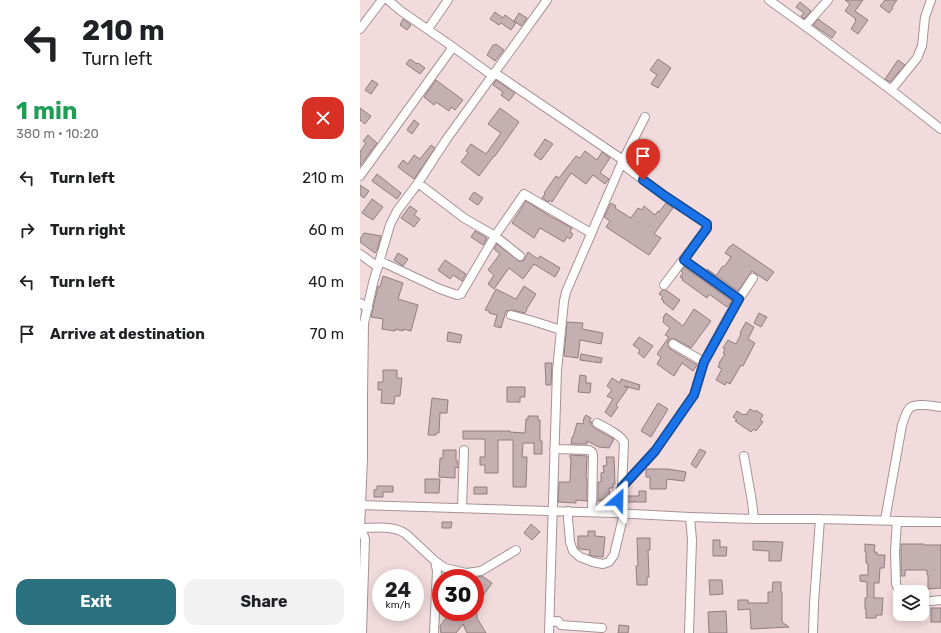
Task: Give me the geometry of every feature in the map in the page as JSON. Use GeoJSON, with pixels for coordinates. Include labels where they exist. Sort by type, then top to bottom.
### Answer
{"type":"FeatureCollection","features":[{"type":"Feature","properties":{"kind":"street"},"geometry":{"type":"LineString","coordinates":[[360,29],[382,0]]}},
{"type":"Feature","properties":{"kind":"street"},"geometry":{"type":"LineString","coordinates":[[428,29],[448,0]]}},
{"type":"Feature","properties":{"kind":"street"},"geometry":{"type":"LineString","coordinates":[[362,633],[365,539],[360,528],[364,323],[373,283],[390,225],[396,211],[418,184],[446,140],[547,0]]}},
{"type":"Feature","properties":{"kind":"street"},"geometry":{"type":"LineString","coordinates":[[769,0],[941,129]]}},
{"type":"Feature","properties":{"kind":"street"},"geometry":{"type":"LineString","coordinates":[[805,26],[828,0]]}},
{"type":"Feature","properties":{"kind":"street"},"geometry":{"type":"LineString","coordinates":[[891,90],[917,58],[922,46],[925,17],[931,0]]}},
{"type":"Feature","properties":{"kind":"street"},"geometry":{"type":"LineString","coordinates":[[394,2],[453,47],[623,162],[665,196],[707,224],[707,228],[664,285]]}},
{"type":"Feature","properties":{"kind":"street"},"geometry":{"type":"LineString","coordinates":[[360,176],[453,47]]}},
{"type":"Feature","properties":{"kind":"street"},"geometry":{"type":"LineString","coordinates":[[549,633],[557,370],[566,292],[623,162],[645,117]]}},
{"type":"Feature","properties":{"kind":"street"},"geometry":{"type":"LineString","coordinates":[[418,184],[464,218],[495,236],[520,256]]}},
{"type":"Feature","properties":{"kind":"street"},"geometry":{"type":"LineString","coordinates":[[360,254],[379,264],[457,295],[460,294],[495,236],[524,194],[592,233]]}},
{"type":"Feature","properties":{"kind":"street"},"geometry":{"type":"LineString","coordinates":[[684,260],[739,299]]}},
{"type":"Feature","properties":{"kind":"street"},"geometry":{"type":"LineString","coordinates":[[622,487],[655,451],[694,395],[704,362],[739,299],[753,278]]}},
{"type":"Feature","properties":{"kind":"street"},"geometry":{"type":"LineString","coordinates":[[360,303],[368,308]]}},
{"type":"Feature","properties":{"kind":"street"},"geometry":{"type":"LineString","coordinates":[[511,315],[533,320],[561,330]]}},
{"type":"Feature","properties":{"kind":"street"},"geometry":{"type":"LineString","coordinates":[[674,344],[704,362]]}},
{"type":"Feature","properties":{"kind":"street"},"geometry":{"type":"LineString","coordinates":[[885,520],[902,425],[907,411],[910,407],[915,406],[926,405],[941,407]]}},
{"type":"Feature","properties":{"kind":"street"},"geometry":{"type":"LineString","coordinates":[[597,423],[619,436],[624,442],[622,487],[614,513]]}},
{"type":"Feature","properties":{"kind":"street"},"geometry":{"type":"LineString","coordinates":[[554,449],[589,450],[592,452],[592,512]]}},
{"type":"Feature","properties":{"kind":"street"},"geometry":{"type":"LineString","coordinates":[[462,508],[464,450]]}},
{"type":"Feature","properties":{"kind":"street"},"geometry":{"type":"LineString","coordinates":[[744,456],[754,519]]}},
{"type":"Feature","properties":{"kind":"street"},"geometry":{"type":"LineString","coordinates":[[361,505],[568,511],[754,519],[820,518],[941,522]]}},
{"type":"Feature","properties":{"kind":"street"},"geometry":{"type":"LineString","coordinates":[[568,511],[570,542],[573,551],[580,557],[603,564],[609,562],[614,555],[624,513]]}},
{"type":"Feature","properties":{"kind":"street"},"geometry":{"type":"LineString","coordinates":[[689,633],[692,540],[690,517]]}},
{"type":"Feature","properties":{"kind":"street"},"geometry":{"type":"LineString","coordinates":[[813,633],[820,518]]}},
{"type":"Feature","properties":{"kind":"street"},"geometry":{"type":"LineString","coordinates":[[896,521],[895,551],[896,585]]}},
{"type":"Feature","properties":{"kind":"street"},"geometry":{"type":"LineString","coordinates":[[360,528],[389,528],[401,530],[435,561],[445,568],[466,573],[481,571],[516,550]]}},
{"type":"Feature","properties":{"kind":"street"},"geometry":{"type":"LineString","coordinates":[[434,633],[437,570],[435,561]]}},
{"type":"Feature","properties":{"kind":"street"},"geometry":{"type":"LineString","coordinates":[[929,601],[941,600]]}},
{"type":"Feature","properties":{"kind":"street"},"geometry":{"type":"LineString","coordinates":[[550,622],[558,621],[561,625],[602,628]]}},
{"type":"Feature","properties":{"kind":"building"},"geometry":{"type":"Polygon","coordinates":[[[845,0],[863,0],[855,11],[868,20],[858,34],[851,29],[856,19],[845,11],[850,4],[845,0]]]}},
{"type":"Feature","properties":{"kind":"building"},"geometry":{"type":"Polygon","coordinates":[[[885,0],[897,0],[889,13],[880,6],[885,0]]]}},
{"type":"Feature","properties":{"kind":"building"},"geometry":{"type":"Polygon","coordinates":[[[800,2],[811,11],[804,19],[801,16],[804,13],[796,7],[800,2]]]}},
{"type":"Feature","properties":{"kind":"building"},"geometry":{"type":"Polygon","coordinates":[[[495,12],[503,18],[505,15],[516,23],[511,30],[501,23],[499,25],[490,19],[495,12]]]}},
{"type":"Feature","properties":{"kind":"building"},"geometry":{"type":"Polygon","coordinates":[[[519,13],[527,18],[521,26],[514,21],[519,13]]]}},
{"type":"Feature","properties":{"kind":"building"},"geometry":{"type":"Polygon","coordinates":[[[403,19],[411,25],[407,30],[400,25],[403,19]]]}},
{"type":"Feature","properties":{"kind":"building"},"geometry":{"type":"Polygon","coordinates":[[[818,19],[836,32],[832,38],[813,25],[818,19]]]}},
{"type":"Feature","properties":{"kind":"building"},"geometry":{"type":"Polygon","coordinates":[[[496,44],[504,50],[495,61],[487,55],[493,45],[496,44]]]}},
{"type":"Feature","properties":{"kind":"building"},"geometry":{"type":"Polygon","coordinates":[[[410,59],[425,68],[420,74],[406,64],[410,59]]]}},
{"type":"Feature","properties":{"kind":"building"},"geometry":{"type":"Polygon","coordinates":[[[658,59],[671,68],[658,88],[651,84],[657,75],[650,70],[658,59]]]}},
{"type":"Feature","properties":{"kind":"building"},"geometry":{"type":"Polygon","coordinates":[[[898,60],[905,65],[890,82],[885,79],[898,60]]]}},
{"type":"Feature","properties":{"kind":"building"},"geometry":{"type":"Polygon","coordinates":[[[372,80],[378,84],[371,94],[365,90],[372,80]]]}},
{"type":"Feature","properties":{"kind":"building"},"geometry":{"type":"Polygon","coordinates":[[[436,80],[463,100],[455,110],[451,107],[449,111],[436,102],[434,105],[424,97],[436,80]]]}},
{"type":"Feature","properties":{"kind":"building"},"geometry":{"type":"Polygon","coordinates":[[[496,80],[515,93],[509,101],[501,95],[503,92],[493,85],[496,80]]]}},
{"type":"Feature","properties":{"kind":"building"},"geometry":{"type":"Polygon","coordinates":[[[360,108],[371,116],[365,124],[360,120],[360,108]]]}},
{"type":"Feature","properties":{"kind":"building"},"geometry":{"type":"Polygon","coordinates":[[[500,108],[519,122],[479,176],[461,162],[468,153],[466,151],[471,144],[486,154],[501,133],[488,124],[500,108]]]}},
{"type":"Feature","properties":{"kind":"building"},"geometry":{"type":"Polygon","coordinates":[[[414,120],[419,124],[412,134],[407,130],[414,120]]]}},
{"type":"Feature","properties":{"kind":"building"},"geometry":{"type":"Polygon","coordinates":[[[368,135],[377,143],[360,166],[360,152],[366,143],[363,141],[368,135]]]}},
{"type":"Feature","properties":{"kind":"building"},"geometry":{"type":"Polygon","coordinates":[[[545,139],[553,144],[541,160],[534,155],[545,139]]]}},
{"type":"Feature","properties":{"kind":"building"},"geometry":{"type":"Polygon","coordinates":[[[431,145],[435,148],[414,179],[398,167],[403,160],[408,164],[414,155],[420,159],[431,145]]]}},
{"type":"Feature","properties":{"kind":"building"},"geometry":{"type":"Polygon","coordinates":[[[585,151],[597,160],[602,152],[610,158],[600,173],[609,179],[605,184],[593,175],[586,184],[571,173],[552,202],[549,200],[548,202],[542,198],[556,176],[559,178],[576,156],[580,158],[585,151]]]}},
{"type":"Feature","properties":{"kind":"building"},"geometry":{"type":"Polygon","coordinates":[[[377,174],[401,193],[397,199],[372,181],[377,174]]]}},
{"type":"Feature","properties":{"kind":"building"},"geometry":{"type":"Polygon","coordinates":[[[360,185],[369,191],[364,198],[360,195],[360,185]]]}},
{"type":"Feature","properties":{"kind":"building"},"geometry":{"type":"Polygon","coordinates":[[[474,192],[483,198],[478,205],[469,199],[474,192]]]}},
{"type":"Feature","properties":{"kind":"building"},"geometry":{"type":"Polygon","coordinates":[[[372,199],[383,207],[373,220],[362,213],[372,199]]]}},
{"type":"Feature","properties":{"kind":"building"},"geometry":{"type":"Polygon","coordinates":[[[526,201],[572,228],[570,232],[573,234],[570,239],[567,237],[564,242],[540,228],[534,238],[512,223],[526,201]]]}},
{"type":"Feature","properties":{"kind":"building"},"geometry":{"type":"Polygon","coordinates":[[[611,203],[616,206],[615,208],[631,218],[638,208],[642,210],[644,206],[655,215],[666,203],[673,208],[654,234],[661,238],[649,255],[606,227],[610,221],[604,217],[611,203]]]}},
{"type":"Feature","properties":{"kind":"building"},"geometry":{"type":"Polygon","coordinates":[[[410,206],[417,211],[414,215],[420,219],[414,227],[401,218],[410,206]]]}},
{"type":"Feature","properties":{"kind":"building"},"geometry":{"type":"Polygon","coordinates":[[[475,231],[487,238],[483,245],[471,237],[475,231]]]}},
{"type":"Feature","properties":{"kind":"building"},"geometry":{"type":"Polygon","coordinates":[[[364,233],[381,236],[375,253],[360,242],[360,239],[364,233]]]}},
{"type":"Feature","properties":{"kind":"building"},"geometry":{"type":"Polygon","coordinates":[[[497,244],[519,261],[524,260],[528,252],[538,259],[540,256],[560,268],[555,277],[534,264],[523,279],[509,268],[494,289],[488,284],[494,275],[488,270],[500,254],[494,249],[497,244]]]}},
{"type":"Feature","properties":{"kind":"building"},"geometry":{"type":"Polygon","coordinates":[[[733,244],[774,272],[767,281],[752,271],[738,291],[716,276],[731,257],[725,253],[733,244]]]}},
{"type":"Feature","properties":{"kind":"building"},"geometry":{"type":"Polygon","coordinates":[[[398,253],[408,259],[403,266],[394,260],[398,253]]]}},
{"type":"Feature","properties":{"kind":"building"},"geometry":{"type":"Polygon","coordinates":[[[445,260],[466,274],[462,281],[453,275],[450,279],[438,270],[445,260]]]}},
{"type":"Feature","properties":{"kind":"building"},"geometry":{"type":"Polygon","coordinates":[[[684,267],[732,301],[727,307],[709,294],[707,298],[682,280],[683,278],[680,277],[683,273],[681,271],[684,267]]]}},
{"type":"Feature","properties":{"kind":"building"},"geometry":{"type":"Polygon","coordinates":[[[383,276],[403,283],[398,299],[418,305],[411,331],[403,329],[403,331],[395,329],[395,331],[382,329],[383,319],[371,317],[378,286],[380,287],[383,276]]]}},
{"type":"Feature","properties":{"kind":"building"},"geometry":{"type":"Polygon","coordinates":[[[524,286],[536,294],[525,313],[512,310],[506,311],[501,328],[494,326],[497,315],[489,313],[489,311],[485,310],[496,289],[516,299],[524,286]]]}},
{"type":"Feature","properties":{"kind":"building"},"geometry":{"type":"Polygon","coordinates":[[[662,290],[666,290],[680,300],[673,310],[661,299],[663,297],[659,294],[662,290]]]}},
{"type":"Feature","properties":{"kind":"building"},"geometry":{"type":"Polygon","coordinates":[[[694,309],[711,321],[691,348],[675,339],[668,341],[670,349],[697,365],[693,371],[682,363],[674,376],[657,364],[661,357],[657,354],[669,337],[665,335],[670,328],[663,322],[663,318],[666,313],[683,326],[694,309]]]}},
{"type":"Feature","properties":{"kind":"building"},"geometry":{"type":"Polygon","coordinates":[[[759,313],[767,317],[761,327],[754,323],[759,313]]]}},
{"type":"Feature","properties":{"kind":"building"},"geometry":{"type":"Polygon","coordinates":[[[567,322],[583,323],[582,329],[603,333],[601,344],[580,340],[578,358],[564,356],[567,322]]]}},
{"type":"Feature","properties":{"kind":"building"},"geometry":{"type":"Polygon","coordinates":[[[746,322],[754,327],[748,339],[755,343],[743,366],[741,365],[730,384],[726,382],[725,385],[716,380],[722,369],[718,367],[725,354],[723,353],[725,349],[723,348],[728,340],[736,344],[746,322]]]}},
{"type":"Feature","properties":{"kind":"building"},"geometry":{"type":"Polygon","coordinates":[[[448,332],[462,335],[460,343],[447,341],[448,332]]]}},
{"type":"Feature","properties":{"kind":"building"},"geometry":{"type":"Polygon","coordinates":[[[639,337],[653,346],[644,358],[638,353],[640,350],[633,345],[639,337]]]}},
{"type":"Feature","properties":{"kind":"building"},"geometry":{"type":"Polygon","coordinates":[[[581,354],[602,358],[601,363],[580,360],[581,354]]]}},
{"type":"Feature","properties":{"kind":"building"},"geometry":{"type":"Polygon","coordinates":[[[545,363],[552,363],[551,385],[546,385],[545,363]]]}},
{"type":"Feature","properties":{"kind":"building"},"geometry":{"type":"Polygon","coordinates":[[[383,370],[397,370],[397,378],[402,378],[400,396],[395,396],[394,404],[381,403],[382,390],[378,390],[378,382],[383,382],[383,370]]]}},
{"type":"Feature","properties":{"kind":"building"},"geometry":{"type":"Polygon","coordinates":[[[580,375],[586,376],[586,383],[591,383],[590,393],[578,392],[580,375]]]}},
{"type":"Feature","properties":{"kind":"building"},"geometry":{"type":"Polygon","coordinates":[[[612,378],[620,383],[621,379],[640,385],[639,390],[624,386],[628,388],[616,405],[618,407],[611,417],[605,412],[613,399],[607,396],[612,390],[607,386],[612,378]]]}},
{"type":"Feature","properties":{"kind":"building"},"geometry":{"type":"Polygon","coordinates":[[[507,387],[525,387],[525,397],[520,397],[520,402],[507,402],[507,387]]]}},
{"type":"Feature","properties":{"kind":"building"},"geometry":{"type":"Polygon","coordinates":[[[432,398],[448,400],[447,413],[440,413],[439,433],[436,433],[436,435],[428,435],[432,398]]]}},
{"type":"Feature","properties":{"kind":"building"},"geometry":{"type":"Polygon","coordinates":[[[658,403],[668,409],[651,437],[641,431],[658,403]]]}},
{"type":"Feature","properties":{"kind":"building"},"geometry":{"type":"Polygon","coordinates":[[[750,409],[755,412],[756,410],[763,415],[760,420],[763,422],[756,431],[754,429],[751,432],[735,421],[737,420],[733,417],[737,411],[743,415],[746,415],[750,409]]]}},
{"type":"Feature","properties":{"kind":"building"},"geometry":{"type":"Polygon","coordinates":[[[586,415],[591,418],[589,422],[592,422],[591,424],[594,428],[614,439],[609,448],[599,447],[587,441],[587,444],[571,444],[577,423],[583,424],[586,415]]]}},
{"type":"Feature","properties":{"kind":"building"},"geometry":{"type":"Polygon","coordinates":[[[528,416],[538,416],[538,420],[540,420],[540,441],[542,441],[542,454],[534,454],[534,443],[523,443],[522,457],[527,457],[526,487],[513,487],[513,440],[498,440],[498,473],[485,473],[485,465],[480,465],[480,457],[485,457],[485,439],[463,439],[463,431],[510,431],[525,433],[526,419],[528,419],[528,416]]]}},
{"type":"Feature","properties":{"kind":"building"},"geometry":{"type":"Polygon","coordinates":[[[700,449],[706,452],[696,468],[691,464],[700,449]]]}},
{"type":"Feature","properties":{"kind":"building"},"geometry":{"type":"Polygon","coordinates":[[[443,450],[456,450],[456,461],[458,461],[458,468],[455,467],[455,478],[439,477],[440,458],[443,458],[443,450]]]}},
{"type":"Feature","properties":{"kind":"building"},"geometry":{"type":"Polygon","coordinates":[[[570,455],[587,456],[587,501],[576,500],[576,503],[558,502],[559,482],[570,482],[570,455]]]}},
{"type":"Feature","properties":{"kind":"building"},"geometry":{"type":"Polygon","coordinates":[[[606,457],[614,457],[615,484],[613,484],[613,488],[609,488],[610,500],[598,501],[598,482],[601,482],[601,473],[604,472],[603,466],[607,465],[606,457]]]}},
{"type":"Feature","properties":{"kind":"building"},"geometry":{"type":"Polygon","coordinates":[[[646,469],[668,469],[686,472],[684,481],[667,479],[666,489],[650,489],[650,477],[646,477],[646,469]]]}},
{"type":"Feature","properties":{"kind":"building"},"geometry":{"type":"Polygon","coordinates":[[[425,479],[440,479],[439,493],[425,493],[425,479]]]}},
{"type":"Feature","properties":{"kind":"building"},"geometry":{"type":"Polygon","coordinates":[[[377,486],[393,486],[393,492],[383,492],[383,497],[374,497],[374,490],[377,489],[377,486]]]}},
{"type":"Feature","properties":{"kind":"building"},"geometry":{"type":"Polygon","coordinates":[[[474,487],[487,487],[487,494],[474,494],[474,487]]]}},
{"type":"Feature","properties":{"kind":"building"},"geometry":{"type":"Polygon","coordinates":[[[639,491],[646,491],[646,502],[623,502],[625,496],[639,496],[639,491]]]}},
{"type":"Feature","properties":{"kind":"building"},"geometry":{"type":"Polygon","coordinates":[[[442,522],[452,522],[451,528],[442,528],[442,522]]]}},
{"type":"Feature","properties":{"kind":"building"},"geometry":{"type":"Polygon","coordinates":[[[531,524],[540,532],[532,540],[524,533],[531,524]]]}},
{"type":"Feature","properties":{"kind":"building"},"geometry":{"type":"Polygon","coordinates":[[[588,531],[595,531],[595,536],[605,537],[603,557],[589,555],[590,550],[578,548],[578,536],[588,536],[588,531]]]}},
{"type":"Feature","properties":{"kind":"building"},"geometry":{"type":"Polygon","coordinates":[[[637,538],[650,538],[650,550],[648,550],[649,577],[647,577],[647,585],[637,585],[637,538]]]}},
{"type":"Feature","properties":{"kind":"building"},"geometry":{"type":"Polygon","coordinates":[[[713,540],[720,540],[720,547],[727,547],[726,556],[713,556],[713,540]]]}},
{"type":"Feature","properties":{"kind":"building"},"geometry":{"type":"Polygon","coordinates":[[[753,541],[783,542],[781,561],[769,561],[769,551],[753,550],[753,541]]]}},
{"type":"Feature","properties":{"kind":"building"},"geometry":{"type":"Polygon","coordinates":[[[865,544],[875,545],[874,552],[877,552],[877,555],[885,555],[884,568],[880,568],[879,583],[874,583],[874,598],[883,598],[882,615],[876,615],[876,618],[866,618],[865,598],[867,598],[867,582],[860,581],[860,575],[868,575],[865,544]]]}},
{"type":"Feature","properties":{"kind":"building"},"geometry":{"type":"Polygon","coordinates":[[[901,544],[941,545],[941,588],[929,589],[927,570],[905,570],[905,576],[901,576],[901,544]]]}},
{"type":"Feature","properties":{"kind":"building"},"geometry":{"type":"Polygon","coordinates":[[[484,577],[492,583],[484,594],[484,577]]]}},
{"type":"Feature","properties":{"kind":"building"},"geometry":{"type":"Polygon","coordinates":[[[709,580],[722,580],[723,594],[710,595],[709,580]]]}},
{"type":"Feature","properties":{"kind":"building"},"geometry":{"type":"Polygon","coordinates":[[[773,582],[781,582],[782,622],[789,627],[751,629],[750,609],[738,610],[738,600],[748,600],[748,603],[768,603],[768,592],[772,592],[773,582]]]}},
{"type":"Feature","properties":{"kind":"building"},"geometry":{"type":"Polygon","coordinates":[[[931,608],[941,608],[941,622],[931,622],[931,608]]]}},
{"type":"Feature","properties":{"kind":"building"},"geometry":{"type":"Polygon","coordinates":[[[726,611],[727,633],[709,633],[708,612],[726,611]]]}},
{"type":"Feature","properties":{"kind":"building"},"geometry":{"type":"Polygon","coordinates":[[[444,621],[479,621],[486,633],[467,633],[463,624],[456,633],[441,633],[440,626],[444,621]]]}},
{"type":"Feature","properties":{"kind":"building"},"geometry":{"type":"Polygon","coordinates":[[[619,625],[629,626],[628,633],[618,633],[619,625]]]}},
{"type":"Feature","properties":{"kind":"route"},"geometry":{"type":"LineString","coordinates":[[618,500],[622,487],[655,451],[694,395],[704,362],[739,299],[684,260],[707,228],[707,224],[643,180]]}}]}
